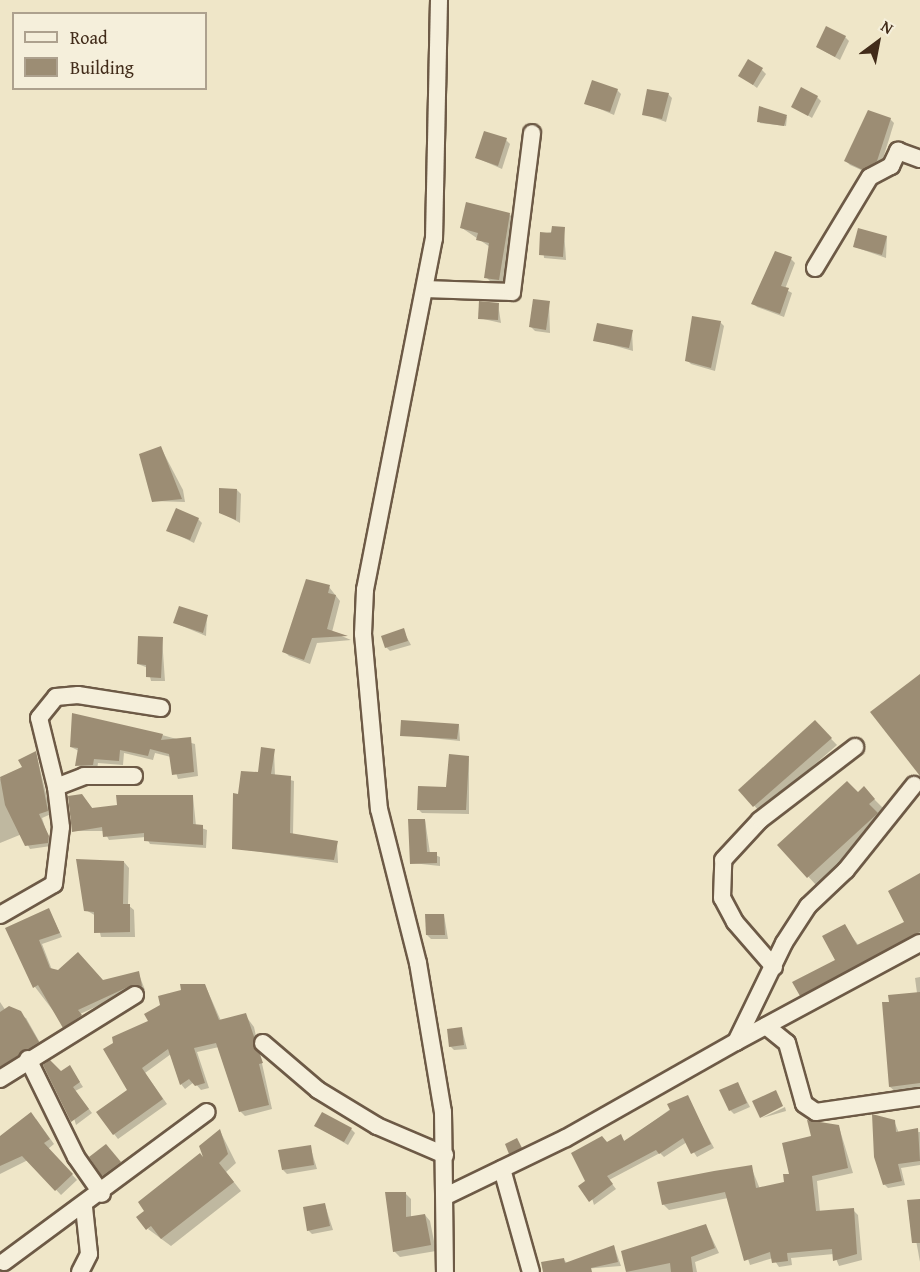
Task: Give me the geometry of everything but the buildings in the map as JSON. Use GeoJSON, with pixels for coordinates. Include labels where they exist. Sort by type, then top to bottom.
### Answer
{"type":"FeatureCollection","features":[{"type":"Feature","properties":{"kind":"street"},"geometry":{"type":"LineString","coordinates":[[439,0],[434,238],[365,590],[363,634],[380,809],[418,963],[446,1155],[448,1195],[446,1272]]}},
{"type":"Feature","properties":{"kind":"street"},"geometry":{"type":"LineString","coordinates":[[425,289],[512,292],[532,133]]}},
{"type":"Feature","properties":{"kind":"street"},"geometry":{"type":"LineString","coordinates":[[815,268],[870,177],[891,166],[898,151],[920,159]]}},
{"type":"Feature","properties":{"kind":"street"},"geometry":{"type":"LineString","coordinates":[[0,915],[54,884],[61,827],[56,787],[39,718],[56,697],[78,695],[161,708]]}},
{"type":"Feature","properties":{"kind":"street"},"geometry":{"type":"LineString","coordinates":[[774,967],[735,922],[723,898],[723,860],[760,820],[855,747]]}},
{"type":"Feature","properties":{"kind":"street"},"geometry":{"type":"LineString","coordinates":[[56,787],[84,776],[134,776]]}},
{"type":"Feature","properties":{"kind":"street"},"geometry":{"type":"LineString","coordinates":[[736,1042],[808,906],[846,870],[914,785]]}},
{"type":"Feature","properties":{"kind":"street"},"geometry":{"type":"LineString","coordinates":[[448,1195],[502,1169],[920,943]]}},
{"type":"Feature","properties":{"kind":"street"},"geometry":{"type":"LineString","coordinates":[[0,1079],[28,1059],[135,996]]}},
{"type":"Feature","properties":{"kind":"street"},"geometry":{"type":"LineString","coordinates":[[765,1026],[787,1043],[804,1104],[816,1112],[920,1097]]}},
{"type":"Feature","properties":{"kind":"street"},"geometry":{"type":"LineString","coordinates":[[263,1044],[327,1096],[377,1126],[446,1155]]}},
{"type":"Feature","properties":{"kind":"street"},"geometry":{"type":"LineString","coordinates":[[28,1059],[76,1157],[102,1194]]}},
{"type":"Feature","properties":{"kind":"street"},"geometry":{"type":"LineString","coordinates":[[4,1263],[102,1194],[207,1112]]}},
{"type":"Feature","properties":{"kind":"street"},"geometry":{"type":"LineString","coordinates":[[502,1169],[531,1272]]}},
{"type":"Feature","properties":{"kind":"street"},"geometry":{"type":"LineString","coordinates":[[80,1272],[89,1254],[84,1207]]}}]}
